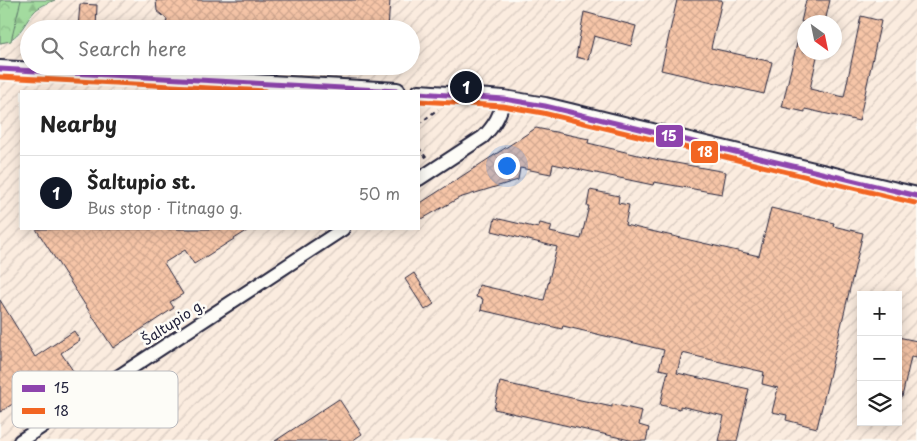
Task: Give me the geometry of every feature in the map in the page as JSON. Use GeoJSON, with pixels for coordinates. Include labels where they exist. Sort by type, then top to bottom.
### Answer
{"type":"FeatureCollection","features":[{"type":"Feature","properties":{"kind":"street"},"geometry":{"type":"LineString","coordinates":[[0,69],[20,70]]}},
{"type":"Feature","properties":{"kind":"street"},"geometry":{"type":"LineString","coordinates":[[108,75],[379,90]]}},
{"type":"Feature","properties":{"kind":"street"},"geometry":{"type":"LineString","coordinates":[[420,93],[504,99],[591,117],[917,196]]}},
{"type":"Feature","properties":{"kind":"street"},"geometry":{"type":"LineString","coordinates":[[420,178],[492,128],[498,120],[504,99]]}},
{"type":"Feature","properties":{"kind":"street","name":"Šaltupio g."},"geometry":{"type":"LineString","coordinates":[[127,371],[341,230]]}},
{"type":"Feature","properties":{"kind":"street","name":"Šaltupio g."},"geometry":{"type":"LineString","coordinates":[[20,441],[40,428]]}},
{"type":"Feature","properties":{"kind":"path"},"geometry":{"type":"LineString","coordinates":[[420,123],[444,104],[446,94]]}},
{"type":"Feature","properties":{"kind":"path"},"geometry":{"type":"LineString","coordinates":[[420,149],[435,168]]}},
{"type":"Feature","properties":{"kind":"shaded area"},"geometry":{"type":"Polygon","coordinates":[[[55,0],[917,0],[917,441],[0,441],[0,43],[11,41],[20,34],[20,75],[420,75],[420,20],[29,20],[35,11],[55,0]]]}},
{"type":"Feature","properties":{"kind":"green space"},"geometry":{"type":"Polygon","coordinates":[[[0,0],[55,0],[36,10],[28,20],[20,20],[20,31],[7,41],[0,43],[0,0]]]}},
{"type":"Feature","properties":{"kind":"green space"},"geometry":{"type":"Polygon","coordinates":[[[0,0],[21,0],[11,41],[0,43],[0,0]]]}},
{"type":"Feature","properties":{"kind":"building"},"geometry":{"type":"Polygon","coordinates":[[[156,0],[390,0],[389,20],[167,20],[157,11],[156,0]]]}},
{"type":"Feature","properties":{"kind":"building"},"geometry":{"type":"Polygon","coordinates":[[[677,0],[722,0],[711,48],[772,62],[764,94],[661,70],[677,0]]]}},
{"type":"Feature","properties":{"kind":"building"},"geometry":{"type":"Polygon","coordinates":[[[806,0],[830,0],[827,15],[803,15],[806,0]]]}},
{"type":"Feature","properties":{"kind":"building"},"geometry":{"type":"Polygon","coordinates":[[[80,4],[97,5],[96,20],[79,20],[80,4]]]}},
{"type":"Feature","properties":{"kind":"building"},"geometry":{"type":"Polygon","coordinates":[[[584,12],[636,26],[631,46],[594,36],[588,60],[576,57],[584,12]]]}},
{"type":"Feature","properties":{"kind":"building"},"geometry":{"type":"Polygon","coordinates":[[[861,16],[881,21],[859,121],[805,109],[805,112],[782,107],[797,43],[797,60],[816,60],[810,89],[844,97],[861,16]]]}},
{"type":"Feature","properties":{"kind":"building"},"geometry":{"type":"Polygon","coordinates":[[[536,128],[589,139],[588,143],[659,160],[726,172],[722,194],[654,182],[653,185],[553,164],[551,174],[520,168],[518,180],[459,198],[422,219],[420,216],[420,203],[536,128]]]}},
{"type":"Feature","properties":{"kind":"building"},"geometry":{"type":"Polygon","coordinates":[[[590,190],[619,196],[618,203],[629,205],[625,225],[759,256],[771,208],[834,223],[833,226],[863,233],[817,428],[786,420],[787,415],[772,412],[778,388],[762,384],[764,372],[682,353],[677,373],[749,389],[737,441],[718,441],[724,416],[680,406],[680,409],[660,405],[668,371],[659,369],[664,350],[563,326],[562,329],[481,310],[483,299],[476,297],[479,285],[544,300],[557,247],[492,231],[495,218],[538,228],[540,223],[552,226],[550,232],[581,239],[589,206],[587,206],[590,190]]]}},
{"type":"Feature","properties":{"kind":"building"},"geometry":{"type":"Polygon","coordinates":[[[37,230],[248,230],[194,264],[185,250],[164,263],[183,294],[170,302],[174,308],[113,348],[37,230]]]}},
{"type":"Feature","properties":{"kind":"building"},"geometry":{"type":"Polygon","coordinates":[[[414,273],[434,304],[425,310],[405,279],[414,273]]]}},
{"type":"Feature","properties":{"kind":"building"},"geometry":{"type":"Polygon","coordinates":[[[0,300],[35,357],[74,331],[80,340],[61,353],[73,371],[12,371],[12,404],[0,412],[0,300]]]}},
{"type":"Feature","properties":{"kind":"building"},"geometry":{"type":"Polygon","coordinates":[[[902,338],[917,341],[917,358],[911,357],[902,397],[902,338]]]}},
{"type":"Feature","properties":{"kind":"building"},"geometry":{"type":"Polygon","coordinates":[[[500,382],[612,407],[612,404],[642,411],[639,425],[649,428],[646,441],[634,441],[494,409],[500,382]]]}},
{"type":"Feature","properties":{"kind":"building"},"geometry":{"type":"Polygon","coordinates":[[[339,399],[362,434],[352,441],[275,441],[339,399]]]}},
{"type":"Feature","properties":{"kind":"transit line","name":"15"},"geometry":{"type":"LineString","coordinates":[[0,69],[20,70]]}},
{"type":"Feature","properties":{"kind":"transit line","name":"15"},"geometry":{"type":"LineString","coordinates":[[108,75],[379,90]]}},
{"type":"Feature","properties":{"kind":"transit line","name":"18"},"geometry":{"type":"LineString","coordinates":[[0,77],[247,90]]}},
{"type":"Feature","properties":{"kind":"transit line","name":"15"},"geometry":{"type":"LineString","coordinates":[[420,93],[504,99],[545,106],[917,196]]}},
{"type":"Feature","properties":{"kind":"transit line","name":"18"},"geometry":{"type":"LineString","coordinates":[[420,101],[503,106],[543,113],[915,203]]}},
{"type":"Feature","properties":{"kind":"place","name":"Šaltupio st."},"geometry":{"type":"Point","coordinates":[466,87]}}]}
